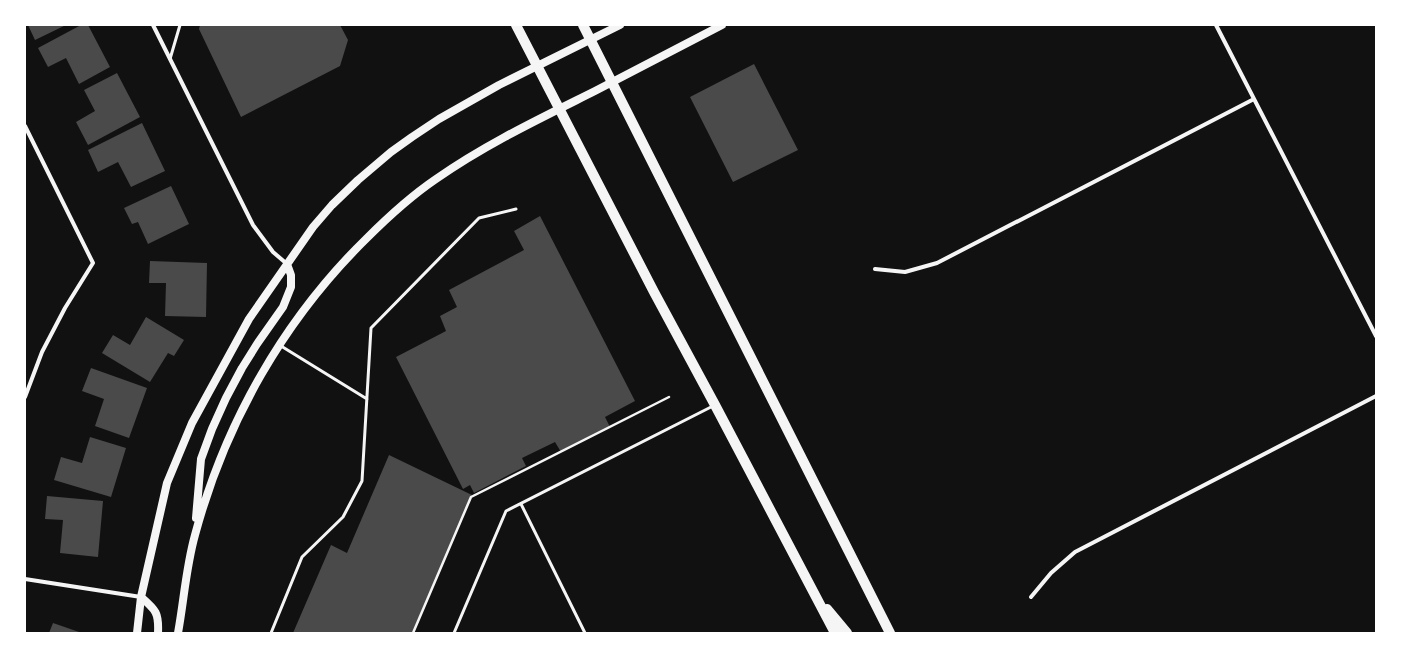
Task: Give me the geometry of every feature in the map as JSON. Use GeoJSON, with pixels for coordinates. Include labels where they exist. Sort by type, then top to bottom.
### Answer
{"type":"FeatureCollection","features":[{"type":"Feature","properties":{"kind":"main road"},"geometry":{"type":"LineString","coordinates":[[516,25],[654,292],[835,633]]}},
{"type":"Feature","properties":{"kind":"main road"},"geometry":{"type":"LineString","coordinates":[[583,25],[890,633]]}},
{"type":"Feature","properties":{"kind":"main road"},"geometry":{"type":"LineString","coordinates":[[137,633],[142,597],[167,483],[192,422],[249,319],[313,227],[332,205],[358,180],[391,152],[439,119],[499,85],[620,25]]}},
{"type":"Feature","properties":{"kind":"main road"},"geometry":{"type":"LineString","coordinates":[[178,633],[188,565],[194,537],[207,492],[237,419],[260,376],[279,346],[314,296],[331,275],[382,222],[435,179],[467,158],[520,128],[611,83],[722,25]]}},
{"type":"Feature","properties":{"kind":"main road"},"geometry":{"type":"LineString","coordinates":[[194,537],[201,459],[226,398],[257,344],[283,307],[288,296],[291,287],[291,275],[287,264]]}},
{"type":"Feature","properties":{"kind":"main road"},"geometry":{"type":"LineString","coordinates":[[816,595],[847,633]]}},
{"type":"Feature","properties":{"kind":"main road"},"geometry":{"type":"LineString","coordinates":[[142,597],[153,608],[158,618],[158,633]]}},
{"type":"Feature","properties":{"kind":"street"},"geometry":{"type":"LineString","coordinates":[[153,25],[253,225],[273,252],[287,264]]}},
{"type":"Feature","properties":{"kind":"street"},"geometry":{"type":"LineString","coordinates":[[1216,25],[1376,336]]}},
{"type":"Feature","properties":{"kind":"street"},"geometry":{"type":"LineString","coordinates":[[874,269],[905,272],[937,263],[1254,99]]}},
{"type":"Feature","properties":{"kind":"street"},"geometry":{"type":"LineString","coordinates":[[25,126],[93,263],[65,308],[42,352],[25,397]]}},
{"type":"Feature","properties":{"kind":"street"},"geometry":{"type":"LineString","coordinates":[[1031,597],[1051,573],[1075,552],[1376,396]]}},
{"type":"Feature","properties":{"kind":"street"},"geometry":{"type":"LineString","coordinates":[[25,579],[142,597]]}},
{"type":"Feature","properties":{"kind":"lane"},"geometry":{"type":"LineString","coordinates":[[170,59],[180,25]]}},
{"type":"Feature","properties":{"kind":"lane"},"geometry":{"type":"LineString","coordinates":[[271,633],[302,557],[343,517],[362,480],[371,328],[479,218],[516,209]]}},
{"type":"Feature","properties":{"kind":"lane"},"geometry":{"type":"LineString","coordinates":[[279,346],[366,399]]}},
{"type":"Feature","properties":{"kind":"lane"},"geometry":{"type":"LineString","coordinates":[[454,633],[506,511],[715,405]]}},
{"type":"Feature","properties":{"kind":"lane"},"geometry":{"type":"LineString","coordinates":[[521,504],[586,633]]}},
{"type":"Feature","properties":{"kind":"building"},"geometry":{"type":"Polygon","coordinates":[[[28,25],[66,25],[35,40],[28,25]]]}},
{"type":"Feature","properties":{"kind":"building"},"geometry":{"type":"Polygon","coordinates":[[[81,25],[88,25],[110,67],[79,84],[66,58],[48,67],[38,48],[81,25]]]}},
{"type":"Feature","properties":{"kind":"building"},"geometry":{"type":"Polygon","coordinates":[[[200,25],[340,25],[348,40],[340,66],[241,117],[199,29],[200,25]]]}},
{"type":"Feature","properties":{"kind":"building"},"geometry":{"type":"Polygon","coordinates":[[[754,64],[798,150],[733,182],[690,97],[754,64]]]}},
{"type":"Feature","properties":{"kind":"building"},"geometry":{"type":"Polygon","coordinates":[[[117,73],[140,117],[88,145],[76,122],[95,111],[84,90],[117,73]]]}},
{"type":"Feature","properties":{"kind":"building"},"geometry":{"type":"Polygon","coordinates":[[[142,123],[165,171],[131,187],[118,162],[98,172],[88,150],[142,123]]]}},
{"type":"Feature","properties":{"kind":"building"},"geometry":{"type":"Polygon","coordinates":[[[171,186],[189,224],[148,244],[138,222],[132,224],[124,208],[171,186]]]}},
{"type":"Feature","properties":{"kind":"building"},"geometry":{"type":"Polygon","coordinates":[[[540,216],[635,401],[605,417],[610,427],[561,452],[555,442],[522,458],[526,466],[474,493],[470,485],[463,489],[396,357],[446,331],[440,316],[457,307],[449,290],[524,250],[514,231],[540,216]]]}},
{"type":"Feature","properties":{"kind":"building"},"geometry":{"type":"Polygon","coordinates":[[[150,261],[207,263],[206,317],[165,316],[166,283],[149,283],[150,261]]]}},
{"type":"Feature","properties":{"kind":"building"},"geometry":{"type":"Polygon","coordinates":[[[146,317],[184,340],[174,356],[168,353],[150,382],[102,353],[113,335],[130,345],[146,317]]]}},
{"type":"Feature","properties":{"kind":"building"},"geometry":{"type":"Polygon","coordinates":[[[91,368],[147,388],[129,438],[95,426],[104,399],[82,391],[91,368]]]}},
{"type":"Feature","properties":{"kind":"building"},"geometry":{"type":"Polygon","coordinates":[[[90,437],[126,448],[111,497],[54,480],[61,457],[82,463],[90,437]]]}},
{"type":"Feature","properties":{"kind":"building"},"geometry":{"type":"Polygon","coordinates":[[[389,455],[472,495],[412,633],[293,633],[331,545],[347,553],[389,455]]]}},
{"type":"Feature","properties":{"kind":"building"},"geometry":{"type":"Polygon","coordinates":[[[47,496],[103,501],[98,557],[60,553],[63,520],[45,519],[47,496]]]}},
{"type":"Feature","properties":{"kind":"building"},"geometry":{"type":"Polygon","coordinates":[[[53,623],[82,633],[49,633],[53,623]]]}}]}
